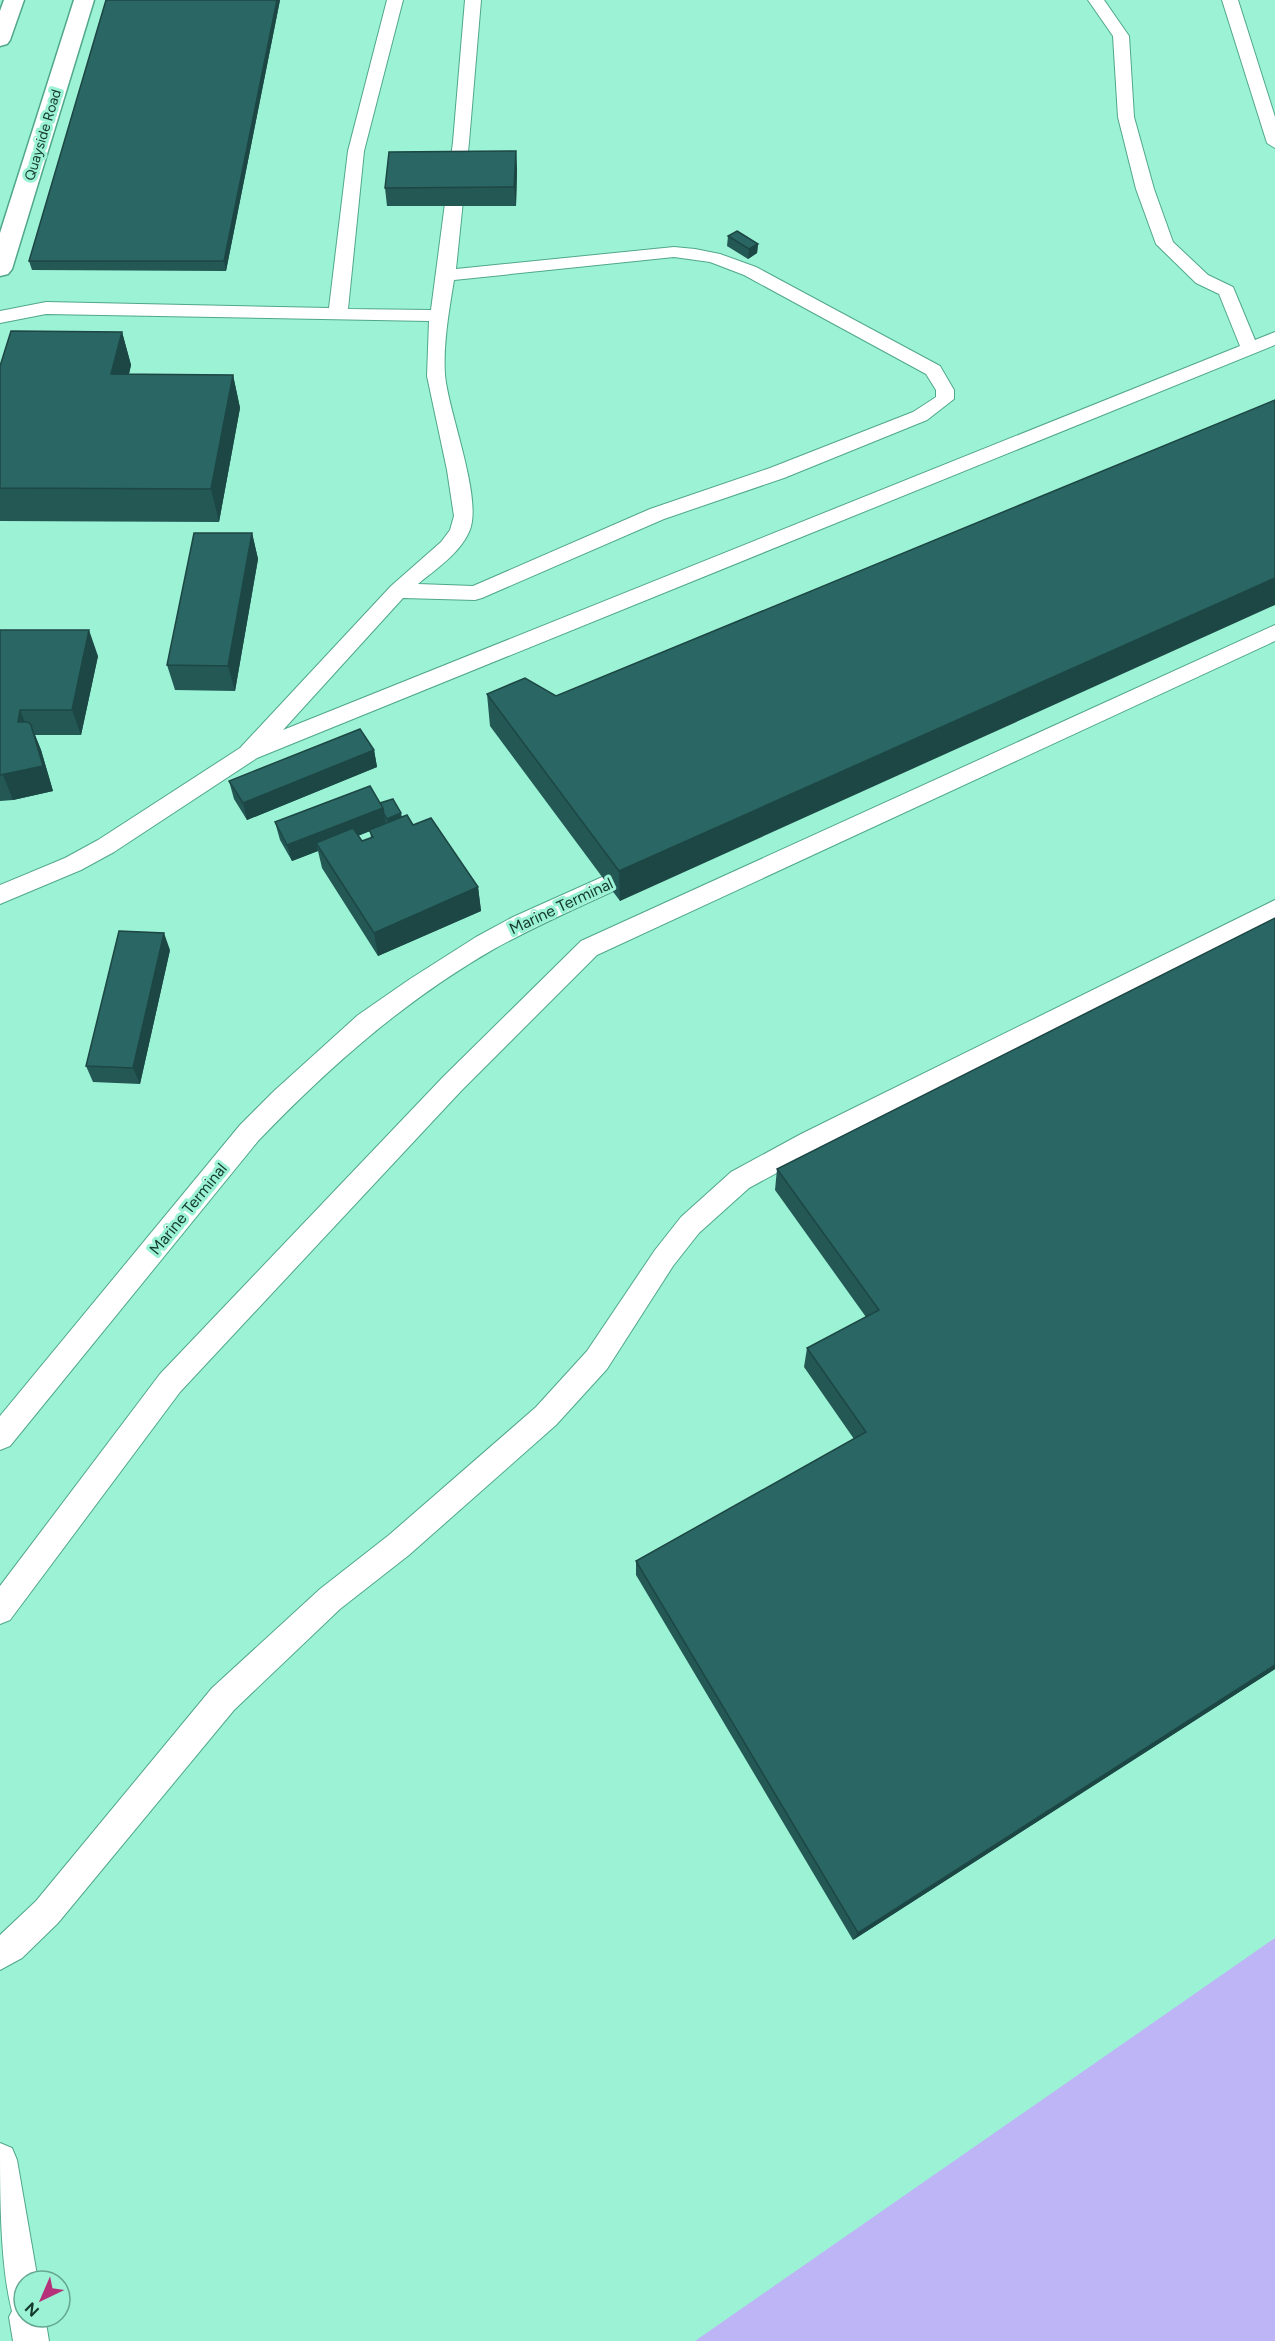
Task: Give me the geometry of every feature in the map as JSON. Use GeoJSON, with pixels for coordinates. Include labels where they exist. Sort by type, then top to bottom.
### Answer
{"type":"FeatureCollection","features":[{"type":"Feature","properties":{"kind":"street"},"geometry":{"type":"LineString","coordinates":[[0,40],[14,0]]}},
{"type":"Feature","properties":{"kind":"street","name":"Quayside Road"},"geometry":{"type":"LineString","coordinates":[[0,269],[84,0]]}},
{"type":"Feature","properties":{"kind":"lane"},"geometry":{"type":"LineString","coordinates":[[338,313],[356,151],[395,0]]}},
{"type":"Feature","properties":{"kind":"lane"},"geometry":{"type":"LineString","coordinates":[[248,754],[398,591],[448,547],[460,531],[464,516],[457,470],[436,376],[439,316],[446,275],[461,142],[473,0]]}},
{"type":"Feature","properties":{"kind":"lane"},"geometry":{"type":"LineString","coordinates":[[1096,0],[1121,36],[1126,117],[1145,189],[1165,244],[1202,279],[1227,291],[1250,349]]}},
{"type":"Feature","properties":{"kind":"lane"},"geometry":{"type":"LineString","coordinates":[[1230,0],[1275,143]]}},
{"type":"Feature","properties":{"kind":"lane"},"geometry":{"type":"LineString","coordinates":[[398,591],[475,593],[657,514],[777,473],[920,416],[945,399],[945,390],[933,370],[756,273],[719,257],[699,252],[674,252],[446,275]]}},
{"type":"Feature","properties":{"kind":"lane"},"geometry":{"type":"LineString","coordinates":[[0,316],[46,308],[439,316]]}},
{"type":"Feature","properties":{"kind":"lane"},"geometry":{"type":"LineString","coordinates":[[0,895],[73,864],[106,846],[248,754],[392,693],[1275,338]]}},
{"type":"Feature","properties":{"kind":"lane"},"geometry":{"type":"LineString","coordinates":[[0,1610],[170,1383],[452,1084],[589,948],[1275,632]]}},
{"type":"Feature","properties":{"kind":"lane","name":"Marine Terminal"},"geometry":{"type":"LineString","coordinates":[[0,1437],[249,1133],[367,1022],[450,964],[521,924],[660,861]]}},
{"type":"Feature","properties":{"kind":"lane"},"geometry":{"type":"LineString","coordinates":[[0,1954],[11,1947],[46,1912],[223,1700],[330,1599],[399,1545],[546,1416],[597,1360],[664,1258],[690,1224],[740,1180],[810,1142],[1275,909]]}},
{"type":"Feature","properties":{"kind":"lane"},"geometry":{"type":"LineString","coordinates":[[0,2160],[19,2269]]}},
{"type":"Feature","properties":{"kind":"shaded area"},"geometry":{"type":"Polygon","coordinates":[[[1275,1938],[1275,2341],[695,2341],[1275,1938]]]}},
{"type":"Feature","properties":{"kind":"building"},"geometry":{"type":"Polygon","coordinates":[[[106,0],[277,0],[224,261],[29,261],[106,0]]]}},
{"type":"Feature","properties":{"kind":"building"},"geometry":{"type":"Polygon","coordinates":[[[516,151],[514,187],[385,188],[389,152],[516,151]]]}},
{"type":"Feature","properties":{"kind":"building"},"geometry":{"type":"Polygon","coordinates":[[[737,231],[758,244],[749,249],[728,236],[737,231]]]}},
{"type":"Feature","properties":{"kind":"building"},"geometry":{"type":"Polygon","coordinates":[[[11,331],[122,332],[111,374],[233,375],[211,489],[0,488],[0,366],[11,331]]]}},
{"type":"Feature","properties":{"kind":"building"},"geometry":{"type":"Polygon","coordinates":[[[1275,400],[1275,578],[619,871],[487,694],[525,678],[556,696],[1275,400]]]}},
{"type":"Feature","properties":{"kind":"building"},"geometry":{"type":"Polygon","coordinates":[[[194,533],[252,533],[228,666],[167,665],[194,533]]]}},
{"type":"Feature","properties":{"kind":"building"},"geometry":{"type":"Polygon","coordinates":[[[0,630],[89,630],[72,710],[20,710],[18,722],[28,722],[31,725],[43,766],[0,775],[0,630]]]}},
{"type":"Feature","properties":{"kind":"building"},"geometry":{"type":"Polygon","coordinates":[[[360,729],[374,750],[243,803],[229,781],[360,729]]]}},
{"type":"Feature","properties":{"kind":"building"},"geometry":{"type":"Polygon","coordinates":[[[370,786],[383,808],[287,845],[275,822],[370,786]]]}},
{"type":"Feature","properties":{"kind":"building"},"geometry":{"type":"Polygon","coordinates":[[[393,799],[401,813],[387,819],[380,803],[393,799]]]}},
{"type":"Feature","properties":{"kind":"building"},"geometry":{"type":"Polygon","coordinates":[[[407,815],[413,825],[431,818],[478,887],[374,933],[316,843],[353,828],[362,841],[373,837],[369,830],[407,815]]]}},
{"type":"Feature","properties":{"kind":"building"},"geometry":{"type":"Polygon","coordinates":[[[1275,918],[1275,1665],[858,1933],[636,1561],[866,1432],[807,1348],[879,1310],[777,1169],[1275,918]]]}},
{"type":"Feature","properties":{"kind":"building"},"geometry":{"type":"Polygon","coordinates":[[[119,931],[164,933],[133,1068],[86,1066],[119,931]]]}}]}
